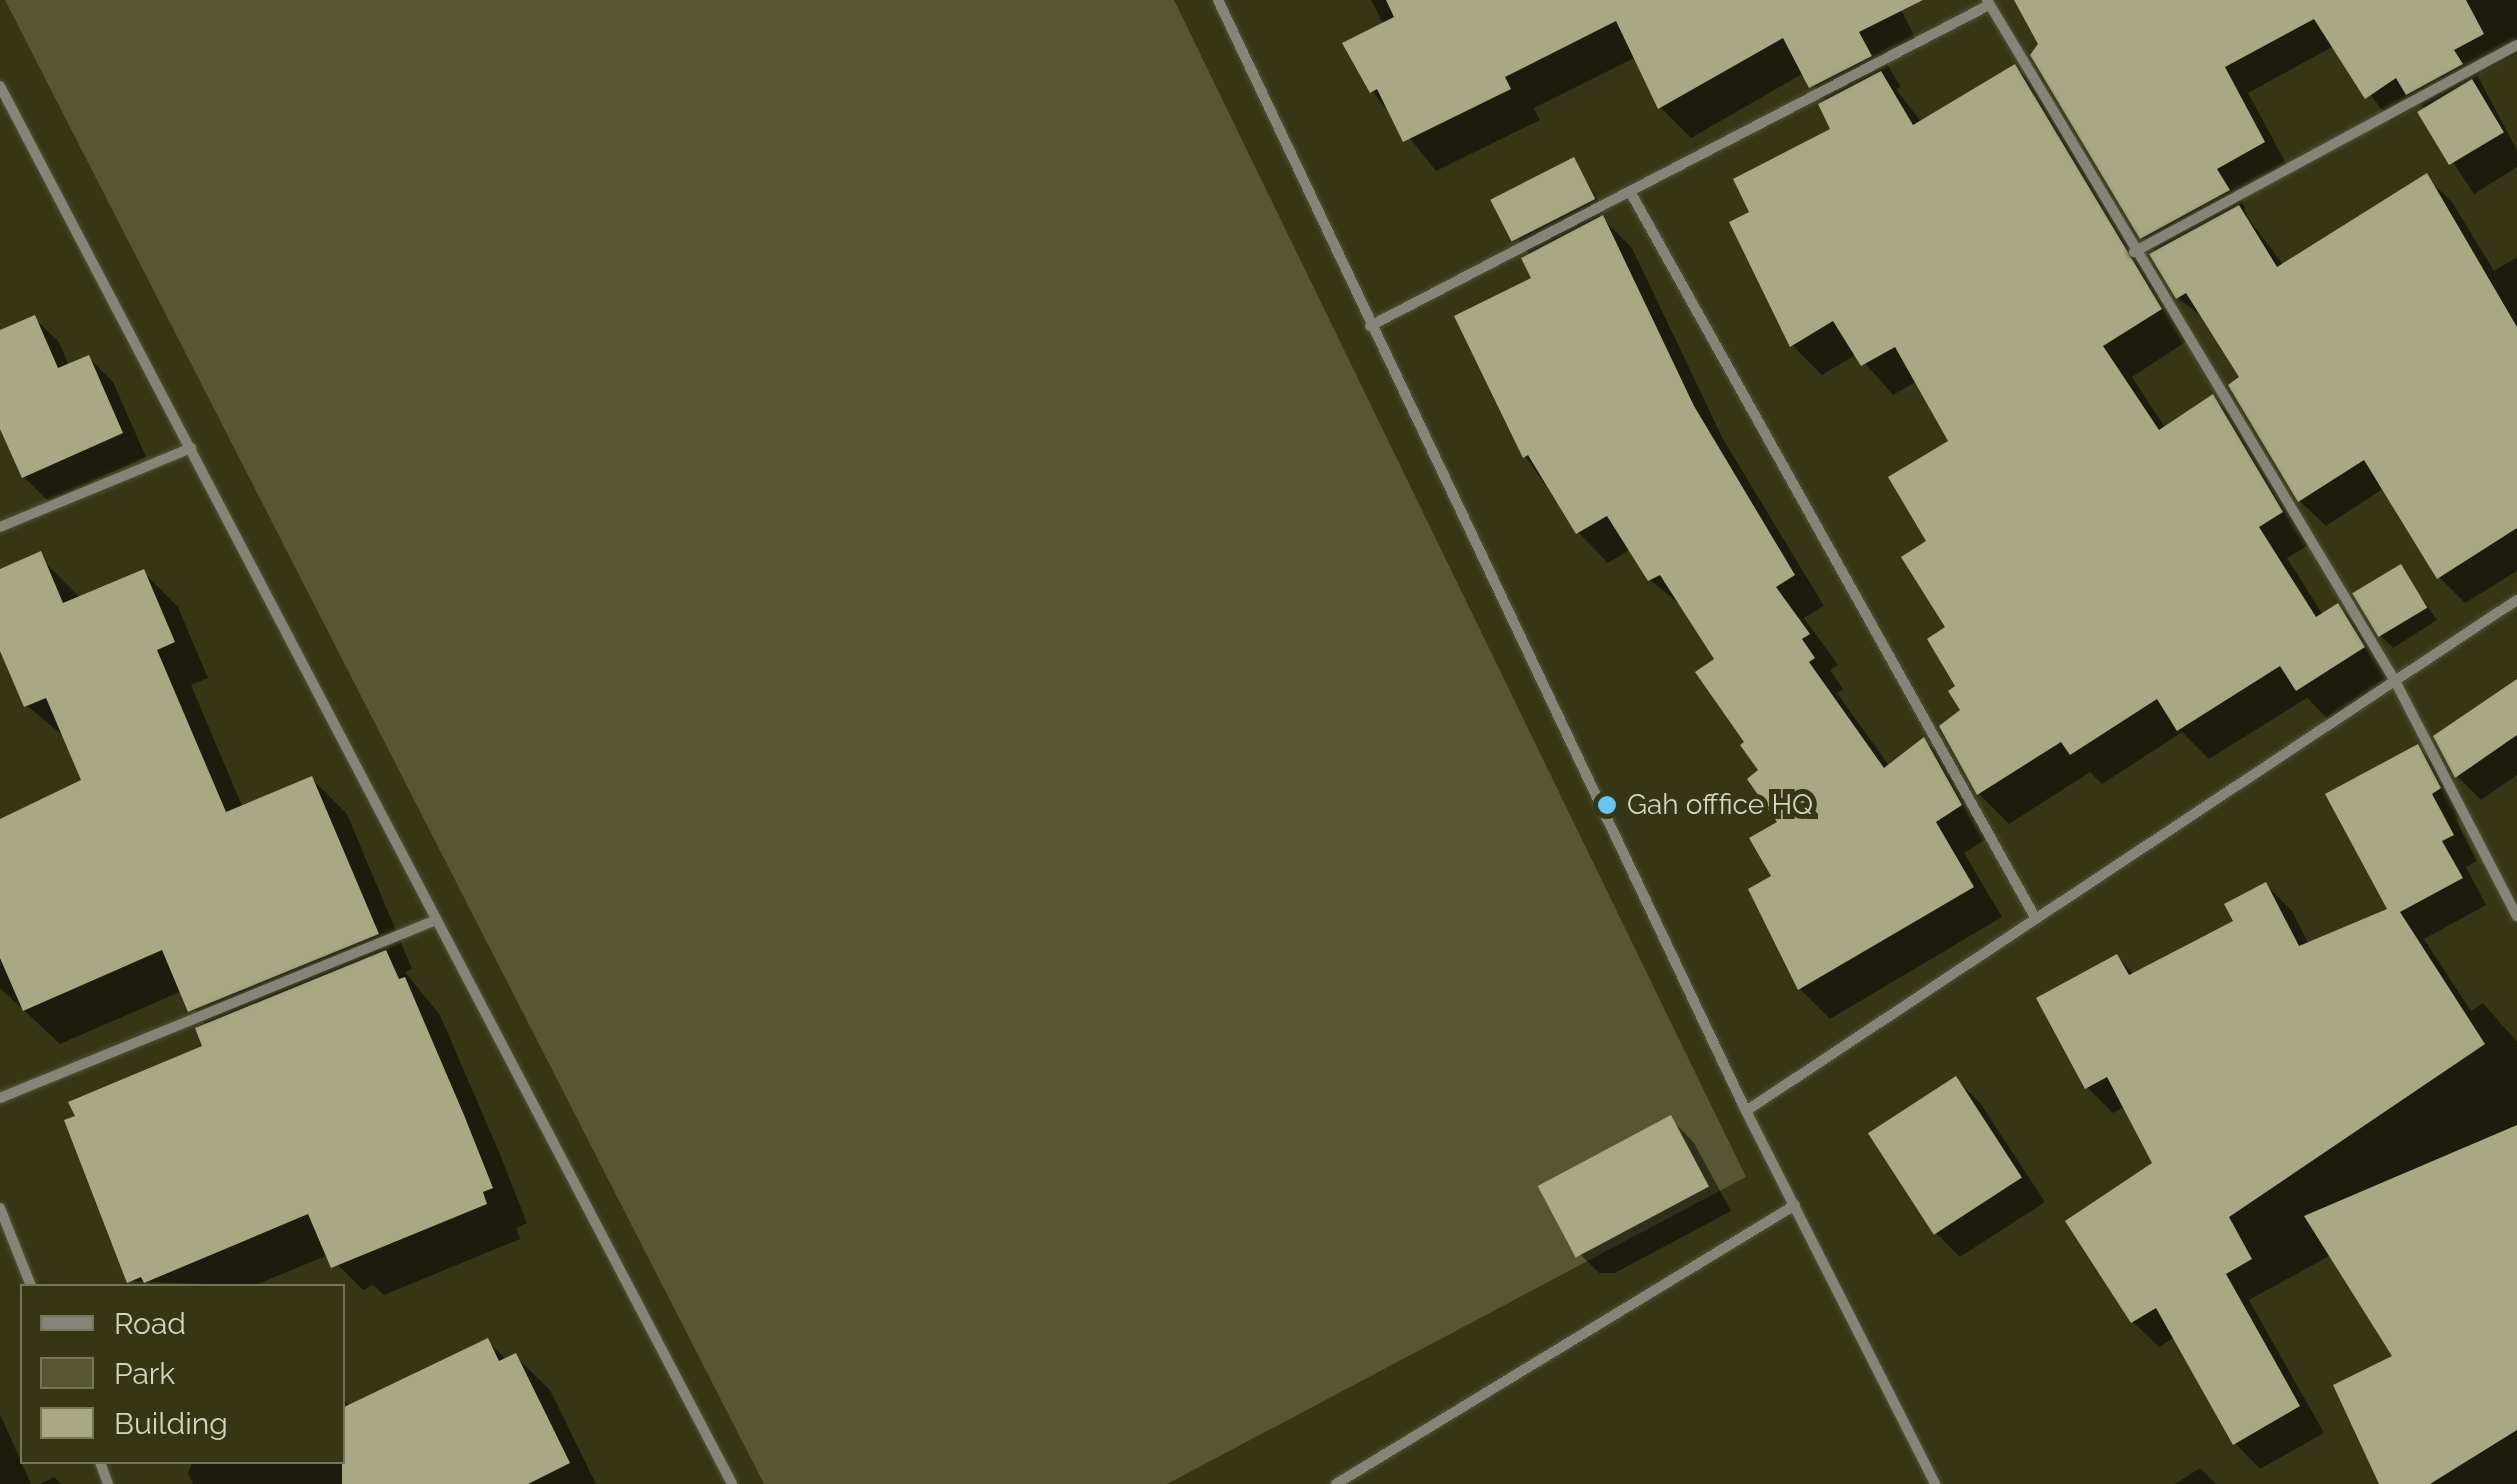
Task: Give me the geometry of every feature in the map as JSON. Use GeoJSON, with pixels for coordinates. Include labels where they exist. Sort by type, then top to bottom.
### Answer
{"type":"FeatureCollection","features":[{"type":"Feature","properties":{"kind":"street"},"geometry":{"type":"LineString","coordinates":[[1218,0],[1746,1111],[1935,1484]]}},
{"type":"Feature","properties":{"kind":"street"},"geometry":{"type":"LineString","coordinates":[[1370,326],[1632,195],[1988,3],[2134,252],[2396,681],[2517,916]]}},
{"type":"Feature","properties":{"kind":"street"},"geometry":{"type":"LineString","coordinates":[[2134,252],[2517,45]]}},
{"type":"Feature","properties":{"kind":"street"},"geometry":{"type":"LineString","coordinates":[[0,86],[192,448],[432,921],[732,1484]]}},
{"type":"Feature","properties":{"kind":"street"},"geometry":{"type":"LineString","coordinates":[[1632,195],[2036,919]]}},
{"type":"Feature","properties":{"kind":"street"},"geometry":{"type":"LineString","coordinates":[[0,527],[192,448]]}},
{"type":"Feature","properties":{"kind":"street"},"geometry":{"type":"LineString","coordinates":[[1746,1111],[2517,600]]}},
{"type":"Feature","properties":{"kind":"street"},"geometry":{"type":"LineString","coordinates":[[0,1098],[432,921]]}},
{"type":"Feature","properties":{"kind":"street"},"geometry":{"type":"LineString","coordinates":[[1336,1484],[1795,1205]]}},
{"type":"Feature","properties":{"kind":"street"},"geometry":{"type":"LineString","coordinates":[[0,1208],[30,1284]]}},
{"type":"Feature","properties":{"kind":"green space"},"geometry":{"type":"Polygon","coordinates":[[[5,0],[1174,0],[1746,1177],[1167,1484],[764,1484],[5,0]]]}},
{"type":"Feature","properties":{"kind":"building"},"geometry":{"type":"Polygon","coordinates":[[[1386,0],[1923,0],[1859,32],[1872,56],[1809,88],[1783,38],[1658,109],[1616,21],[1505,77],[1511,89],[1403,142],[1377,89],[1370,93],[1342,43],[1394,17],[1386,0]]]}},
{"type":"Feature","properties":{"kind":"building"},"geometry":{"type":"Polygon","coordinates":[[[2014,0],[2466,0],[2484,34],[2454,50],[2463,64],[2406,95],[2396,78],[2365,99],[2314,19],[2225,67],[2265,142],[2217,169],[2230,190],[2140,239],[2030,55],[2038,44],[2014,0]]]}},
{"type":"Feature","properties":{"kind":"building"},"geometry":{"type":"Polygon","coordinates":[[[2015,64],[2162,309],[2103,346],[2159,430],[2213,394],[2283,512],[2259,527],[2316,617],[2338,603],[2365,647],[2296,691],[2280,666],[2177,731],[2157,699],[2070,755],[2061,742],[1977,795],[1939,726],[1960,710],[1948,691],[1955,686],[1927,639],[1945,627],[1901,557],[1926,541],[1888,477],[1948,441],[1895,347],[1861,366],[1833,321],[1790,347],[1729,222],[1749,212],[1733,179],[1830,129],[1818,104],[1881,71],[1913,125],[2015,64]]]}},
{"type":"Feature","properties":{"kind":"building"},"geometry":{"type":"Polygon","coordinates":[[[2472,79],[2504,132],[2449,165],[2417,112],[2472,79]]]}},
{"type":"Feature","properties":{"kind":"building"},"geometry":{"type":"Polygon","coordinates":[[[1574,157],[1595,199],[1512,242],[1490,200],[1574,157]]]}},
{"type":"Feature","properties":{"kind":"building"},"geometry":{"type":"Polygon","coordinates":[[[2427,173],[2517,327],[2517,528],[2437,579],[2364,460],[2298,502],[2228,385],[2239,377],[2186,293],[2176,299],[2149,254],[2239,205],[2277,267],[2427,173]]]}},
{"type":"Feature","properties":{"kind":"building"},"geometry":{"type":"Polygon","coordinates":[[[1603,215],[1694,406],[1795,575],[1776,587],[1810,634],[1802,639],[1815,658],[1809,662],[1884,768],[1924,737],[1962,805],[1936,822],[1974,887],[1798,990],[1748,889],[1771,876],[1749,838],[1777,822],[1747,779],[1758,770],[1740,745],[1744,742],[1695,672],[1714,659],[1660,575],[1648,581],[1607,516],[1576,534],[1528,455],[1523,458],[1454,316],[1531,278],[1521,258],[1603,215]]]}},
{"type":"Feature","properties":{"kind":"building"},"geometry":{"type":"Polygon","coordinates":[[[35,315],[58,368],[89,355],[123,433],[22,478],[0,429],[0,330],[35,315]]]}},
{"type":"Feature","properties":{"kind":"building"},"geometry":{"type":"Polygon","coordinates":[[[41,551],[63,603],[144,569],[175,642],[157,650],[226,812],[312,776],[379,934],[188,1012],[162,950],[23,1011],[0,958],[0,819],[81,780],[46,698],[24,707],[0,651],[0,569],[41,551]]]}},
{"type":"Feature","properties":{"kind":"building"},"geometry":{"type":"Polygon","coordinates":[[[2401,564],[2427,608],[2378,637],[2352,593],[2401,564]]]}},
{"type":"Feature","properties":{"kind":"building"},"geometry":{"type":"Polygon","coordinates":[[[2517,679],[2517,735],[2455,778],[2433,736],[2517,679]]]}},
{"type":"Feature","properties":{"kind":"building"},"geometry":{"type":"Polygon","coordinates":[[[2418,744],[2441,788],[2432,794],[2454,835],[2442,841],[2463,878],[2400,912],[2485,1044],[2229,1217],[2252,1259],[2226,1274],[2300,1406],[2233,1445],[2156,1308],[2131,1323],[2065,1221],[2152,1163],[2107,1077],[2085,1089],[2036,998],[2117,954],[2129,975],[2233,921],[2224,904],[2266,882],[2299,946],[2387,909],[2325,794],[2418,744]]]}},
{"type":"Feature","properties":{"kind":"building"},"geometry":{"type":"Polygon","coordinates":[[[386,950],[399,979],[405,977],[464,1115],[493,1188],[483,1192],[487,1204],[331,1268],[308,1214],[144,1283],[141,1277],[127,1283],[64,1120],[75,1116],[68,1102],[202,1046],[195,1028],[386,950]]]}},
{"type":"Feature","properties":{"kind":"building"},"geometry":{"type":"Polygon","coordinates":[[[1956,1076],[2022,1177],[1934,1235],[1868,1133],[1956,1076]]]}},
{"type":"Feature","properties":{"kind":"building"},"geometry":{"type":"Polygon","coordinates":[[[1671,1115],[1709,1187],[1576,1257],[1538,1186],[1671,1115]]]}},
{"type":"Feature","properties":{"kind":"building"},"geometry":{"type":"Polygon","coordinates":[[[2517,1125],[2517,1430],[2430,1484],[2379,1484],[2333,1385],[2392,1356],[2304,1216],[2517,1125]]]}},
{"type":"Feature","properties":{"kind":"building"},"geometry":{"type":"Polygon","coordinates":[[[488,1338],[499,1361],[516,1353],[570,1463],[528,1484],[342,1484],[345,1407],[488,1338]]]}},
{"type":"Feature","properties":{"kind":"place","name":"Gah offfice HQ"},"geometry":{"type":"Point","coordinates":[1607,805]}}]}
